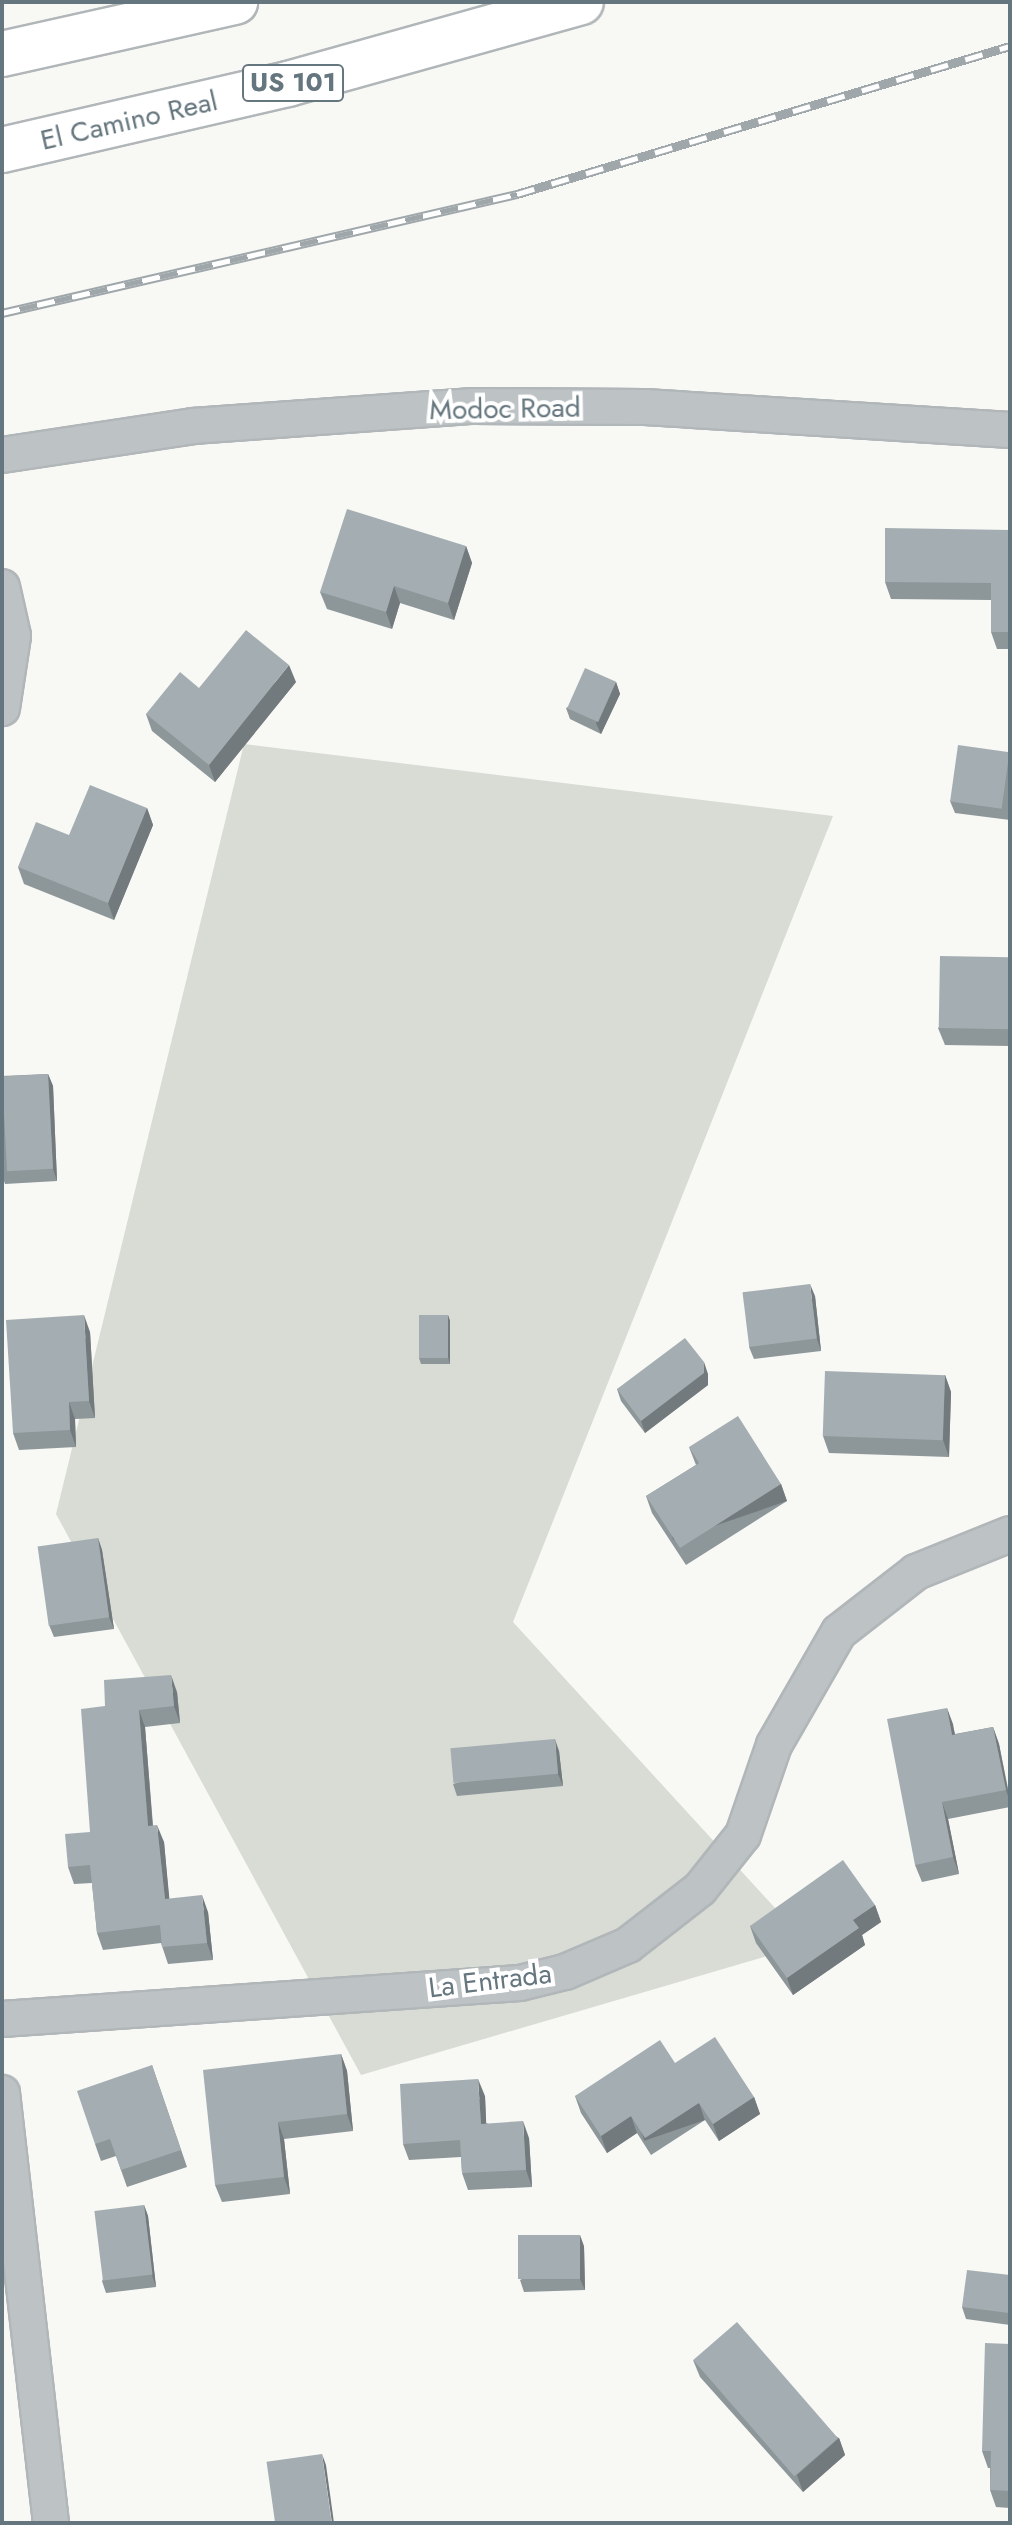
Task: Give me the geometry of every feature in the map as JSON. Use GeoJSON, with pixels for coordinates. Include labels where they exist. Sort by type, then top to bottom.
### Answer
{"type":"FeatureCollection","features":[{"type":"Feature","properties":{"kind":"highway"},"geometry":{"type":"LineString","coordinates":[[2,54],[235,2]]}},
{"type":"Feature","properties":{"kind":"highway","name":"El Camino Real"},"geometry":{"type":"LineString","coordinates":[[2,150],[288,84],[581,2]]}},
{"type":"Feature","properties":{"kind":"street","name":"Modoc Road"},"geometry":{"type":"LineString","coordinates":[[2,455],[193,426],[473,406],[645,407],[1010,430]]}},
{"type":"Feature","properties":{"kind":"street"},"geometry":{"type":"LineString","coordinates":[[2,587],[13,636],[2,708]]}},
{"type":"Feature","properties":{"kind":"street","name":"La Entrada"},"geometry":{"type":"LineString","coordinates":[[2,2019],[520,1983],[565,1972],[628,1945],[700,1889],[743,1835],[774,1745],[839,1632],[916,1572],[968,1547],[1010,1534]]}},
{"type":"Feature","properties":{"kind":"street"},"geometry":{"type":"LineString","coordinates":[[2,2093],[51,2523]]}},
{"type":"Feature","properties":{"kind":"shaded area"},"geometry":{"type":"Polygon","coordinates":[[[244,744],[833,816],[513,1622],[808,1944],[361,2075],[56,1514],[244,744]]]}},
{"type":"Feature","properties":{"kind":"building"},"geometry":{"type":"Polygon","coordinates":[[[347,509],[466,546],[448,603],[394,586],[386,612],[320,592],[347,509]]]}},
{"type":"Feature","properties":{"kind":"building"},"geometry":{"type":"Polygon","coordinates":[[[885,528],[1010,530],[1010,632],[991,632],[991,583],[885,582],[885,528]]]}},
{"type":"Feature","properties":{"kind":"building"},"geometry":{"type":"Polygon","coordinates":[[[246,630],[289,665],[209,765],[146,714],[180,672],[199,688],[246,630]]]}},
{"type":"Feature","properties":{"kind":"building"},"geometry":{"type":"Polygon","coordinates":[[[585,668],[616,682],[598,722],[567,708],[585,668]]]}},
{"type":"Feature","properties":{"kind":"building"},"geometry":{"type":"Polygon","coordinates":[[[958,745],[1009,752],[1002,809],[950,801],[958,745]]]}},
{"type":"Feature","properties":{"kind":"building"},"geometry":{"type":"Polygon","coordinates":[[[90,785],[147,808],[108,903],[18,867],[36,822],[69,835],[90,785]]]}},
{"type":"Feature","properties":{"kind":"building"},"geometry":{"type":"Polygon","coordinates":[[[940,956],[1010,957],[1009,1029],[939,1028],[940,956]]]}},
{"type":"Feature","properties":{"kind":"building"},"geometry":{"type":"Polygon","coordinates":[[[48,1074],[53,1169],[7,1171],[2,1076],[48,1074]]]}},
{"type":"Feature","properties":{"kind":"building"},"geometry":{"type":"Polygon","coordinates":[[[810,1284],[817,1339],[749,1347],[743,1292],[810,1284]]]}},
{"type":"Feature","properties":{"kind":"building"},"geometry":{"type":"Polygon","coordinates":[[[84,1315],[89,1401],[69,1402],[70,1430],[13,1433],[6,1320],[84,1315]]]}},
{"type":"Feature","properties":{"kind":"building"},"geometry":{"type":"Polygon","coordinates":[[[419,1315],[448,1315],[448,1358],[419,1358],[419,1315]]]}},
{"type":"Feature","properties":{"kind":"building"},"geometry":{"type":"Polygon","coordinates":[[[685,1338],[704,1362],[704,1373],[641,1421],[617,1389],[685,1338]]]}},
{"type":"Feature","properties":{"kind":"building"},"geometry":{"type":"Polygon","coordinates":[[[825,1371],[945,1375],[943,1440],[823,1436],[825,1371]]]}},
{"type":"Feature","properties":{"kind":"building"},"geometry":{"type":"Polygon","coordinates":[[[738,1416],[781,1484],[680,1548],[646,1496],[699,1463],[689,1447],[738,1416]]]}},
{"type":"Feature","properties":{"kind":"building"},"geometry":{"type":"Polygon","coordinates":[[[98,1538],[109,1617],[49,1626],[38,1546],[98,1538]]]}},
{"type":"Feature","properties":{"kind":"building"},"geometry":{"type":"Polygon","coordinates":[[[171,1675],[174,1706],[139,1710],[148,1826],[157,1825],[165,1899],[202,1895],[207,1943],[162,1947],[160,1925],[97,1933],[90,1865],[68,1867],[65,1834],[90,1832],[81,1709],[105,1706],[104,1680],[171,1675]]]}},
{"type":"Feature","properties":{"kind":"building"},"geometry":{"type":"Polygon","coordinates":[[[947,1708],[952,1735],[993,1727],[1006,1790],[942,1802],[953,1857],[915,1865],[887,1719],[947,1708]]]}},
{"type":"Feature","properties":{"kind":"building"},"geometry":{"type":"Polygon","coordinates":[[[555,1739],[558,1774],[453,1783],[450,1748],[555,1739]]]}},
{"type":"Feature","properties":{"kind":"building"},"geometry":{"type":"Polygon","coordinates":[[[843,1860],[875,1905],[853,1920],[859,1928],[787,1978],[750,1926],[843,1860]]]}},
{"type":"Feature","properties":{"kind":"building"},"geometry":{"type":"Polygon","coordinates":[[[715,2037],[754,2097],[713,2124],[699,2103],[645,2138],[631,2116],[601,2136],[575,2096],[660,2040],[675,2063],[715,2037]]]}},
{"type":"Feature","properties":{"kind":"building"},"geometry":{"type":"Polygon","coordinates":[[[341,2054],[347,2114],[278,2122],[284,2177],[215,2185],[203,2070],[341,2054]]]}},
{"type":"Feature","properties":{"kind":"building"},"geometry":{"type":"Polygon","coordinates":[[[152,2065],[181,2150],[121,2170],[110,2139],[95,2144],[77,2091],[152,2065]]]}},
{"type":"Feature","properties":{"kind":"building"},"geometry":{"type":"Polygon","coordinates":[[[478,2079],[481,2124],[523,2121],[526,2170],[462,2173],[460,2140],[403,2144],[400,2084],[478,2079]]]}},
{"type":"Feature","properties":{"kind":"building"},"geometry":{"type":"Polygon","coordinates":[[[144,2205],[153,2274],[103,2281],[94,2211],[144,2205]]]}},
{"type":"Feature","properties":{"kind":"building"},"geometry":{"type":"Polygon","coordinates":[[[518,2235],[580,2235],[580,2279],[518,2279],[518,2235]]]}},
{"type":"Feature","properties":{"kind":"building"},"geometry":{"type":"Polygon","coordinates":[[[967,2270],[1010,2275],[1009,2313],[962,2307],[967,2270]]]}},
{"type":"Feature","properties":{"kind":"building"},"geometry":{"type":"Polygon","coordinates":[[[737,2322],[838,2438],[794,2476],[693,2360],[737,2322]]]}},
{"type":"Feature","properties":{"kind":"building"},"geometry":{"type":"Polygon","coordinates":[[[985,2343],[1010,2344],[1010,2491],[990,2490],[991,2451],[982,2451],[985,2343]]]}},
{"type":"Feature","properties":{"kind":"building"},"geometry":{"type":"Polygon","coordinates":[[[322,2454],[332,2523],[275,2523],[267,2462],[322,2454]]]}},
{"type":"Feature","properties":{"kind":"railway"},"geometry":{"type":"LineString","coordinates":[[2,313],[517,194],[1010,46]]}}]}
